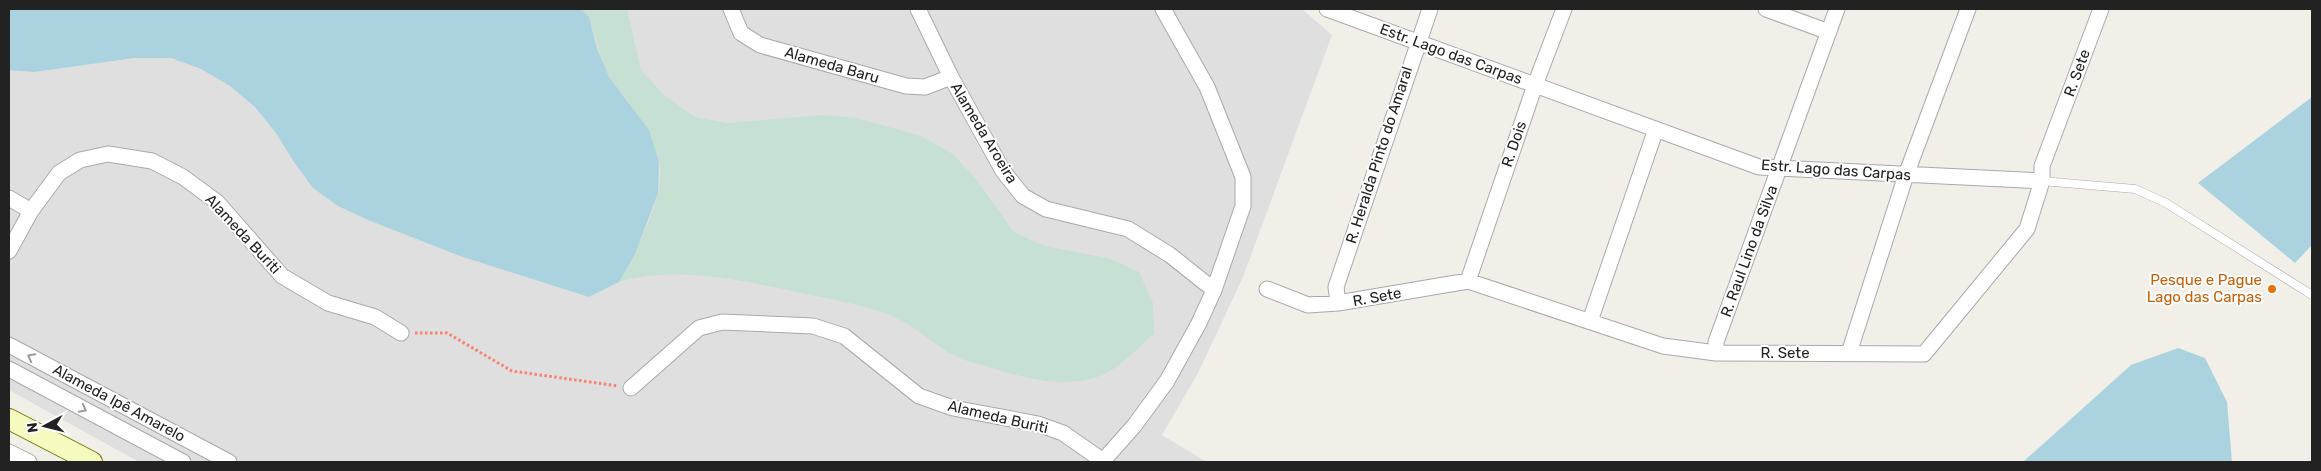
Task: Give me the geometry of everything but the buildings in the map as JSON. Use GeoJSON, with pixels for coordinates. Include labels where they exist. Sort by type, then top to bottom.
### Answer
{"type":"FeatureCollection","features":[{"type":"Feature","properties":{"kind":"main road"},"geometry":{"type":"LineString","coordinates":[[9,419],[92,462]]}},
{"type":"Feature","properties":{"kind":"street","name":"Alameda Baru"},"geometry":{"type":"LineString","coordinates":[[731,9],[741,33],[760,45],[906,86],[925,87],[951,77]]}},
{"type":"Feature","properties":{"kind":"street","name":"Alameda Aroeira"},"geometry":{"type":"LineString","coordinates":[[918,9],[951,77],[1003,171],[1023,196],[1046,209],[1128,229],[1170,255],[1214,290]]}},
{"type":"Feature","properties":{"kind":"street"},"geometry":{"type":"LineString","coordinates":[[1102,462],[1134,426],[1167,381],[1199,323],[1214,290],[1243,206],[1243,177],[1207,87],[1163,9]]}},
{"type":"Feature","properties":{"kind":"street","name":"Estr. Lago das Carpas"},"geometry":{"type":"LineString","coordinates":[[1327,9],[1759,167],[2042,181]]}},
{"type":"Feature","properties":{"kind":"street","name":"R. Heralda Pinto do Amaral"},"geometry":{"type":"LineString","coordinates":[[1338,303],[1336,287],[1417,42],[1430,9]]}},
{"type":"Feature","properties":{"kind":"street","name":"R. Dois"},"geometry":{"type":"LineString","coordinates":[[1468,281],[1535,85],[1564,9]]}},
{"type":"Feature","properties":{"kind":"street"},"geometry":{"type":"LineString","coordinates":[[1766,9],[1829,32]]}},
{"type":"Feature","properties":{"kind":"street","name":"R. Raul Lino da Silva"},"geometry":{"type":"LineString","coordinates":[[1716,353],[1716,342],[1837,9]]}},
{"type":"Feature","properties":{"kind":"street"},"geometry":{"type":"LineString","coordinates":[[1849,353],[1906,175],[1968,9]]}},
{"type":"Feature","properties":{"kind":"street","name":"R. Sete"},"geometry":{"type":"LineString","coordinates":[[1267,289],[1308,305],[1338,303],[1468,281],[1663,346],[1716,353],[1924,354],[2026,229],[2042,181],[2042,166],[2101,9]]}},
{"type":"Feature","properties":{"kind":"street"},"geometry":{"type":"LineString","coordinates":[[1590,321],[1656,129]]}},
{"type":"Feature","properties":{"kind":"street","name":"Alameda Buriti"},"geometry":{"type":"LineString","coordinates":[[9,251],[31,212],[58,173],[80,160],[108,154],[152,161],[183,177],[217,202],[282,276],[328,303],[375,317],[401,333]]}},
{"type":"Feature","properties":{"kind":"street"},"geometry":{"type":"LineString","coordinates":[[9,198],[31,212]]}},
{"type":"Feature","properties":{"kind":"street","name":"Alameda Buriti"},"geometry":{"type":"LineString","coordinates":[[631,388],[699,328],[722,322],[813,326],[844,336],[919,396],[953,408],[1038,424],[1055,430],[1063,433],[1102,462]]}},
{"type":"Feature","properties":{"kind":"street","name":"Alameda Ipê Amarelo"},"geometry":{"type":"LineString","coordinates":[[9,345],[228,462]]}},
{"type":"Feature","properties":{"kind":"street","name":"Alameda Ipê Amarelo"},"geometry":{"type":"LineString","coordinates":[[9,369],[183,462]]}},
{"type":"Feature","properties":{"kind":"street"},"geometry":{"type":"LineString","coordinates":[[9,452],[29,462]]}},
{"type":"Feature","properties":{"kind":"lane","name":"Estr. Lago das Carpas"},"geometry":{"type":"LineString","coordinates":[[2042,181],[2135,189],[2166,203],[2312,295]]}},
{"type":"Feature","properties":{"kind":"path"},"geometry":{"type":"LineString","coordinates":[[401,333],[447,333],[512,371],[631,388]]}},
{"type":"Feature","properties":{"kind":"shaded area"},"geometry":{"type":"Polygon","coordinates":[[[9,9],[1302,9],[1332,35],[1243,277],[1198,373],[1162,435],[1207,462],[139,462],[9,390],[9,9]]]}},
{"type":"Feature","properties":{"kind":"green space"},"geometry":{"type":"Polygon","coordinates":[[[581,9],[627,9],[641,70],[664,95],[695,117],[727,123],[823,115],[857,118],[921,136],[953,154],[976,179],[1014,232],[1045,246],[1108,258],[1139,272],[1153,303],[1154,334],[1115,368],[1100,376],[1086,380],[1057,382],[1027,378],[960,358],[949,353],[900,320],[876,310],[852,304],[757,284],[710,277],[663,275],[640,277],[619,282],[641,240],[654,206],[659,189],[659,161],[629,102],[608,75],[590,23],[581,9]]]}},
{"type":"Feature","properties":{"kind":"water"},"geometry":{"type":"Polygon","coordinates":[[[9,9],[581,9],[589,17],[597,48],[609,77],[649,130],[659,162],[658,193],[635,254],[619,282],[589,297],[460,256],[368,220],[338,206],[313,188],[276,133],[255,107],[230,86],[201,69],[171,58],[134,58],[34,72],[9,70],[9,9]]]}},
{"type":"Feature","properties":{"kind":"water"},"geometry":{"type":"Polygon","coordinates":[[[2312,97],[2312,245],[2295,263],[2198,183],[2312,97]]]}},
{"type":"Feature","properties":{"kind":"water"},"geometry":{"type":"Polygon","coordinates":[[[2178,348],[2205,358],[2227,402],[2232,462],[2023,462],[2131,365],[2178,348]]]}},
{"type":"Feature","properties":{"kind":"place","name":"Pesque e Pague Lago das Carpas"},"geometry":{"type":"Point","coordinates":[2272,289]}}]}
